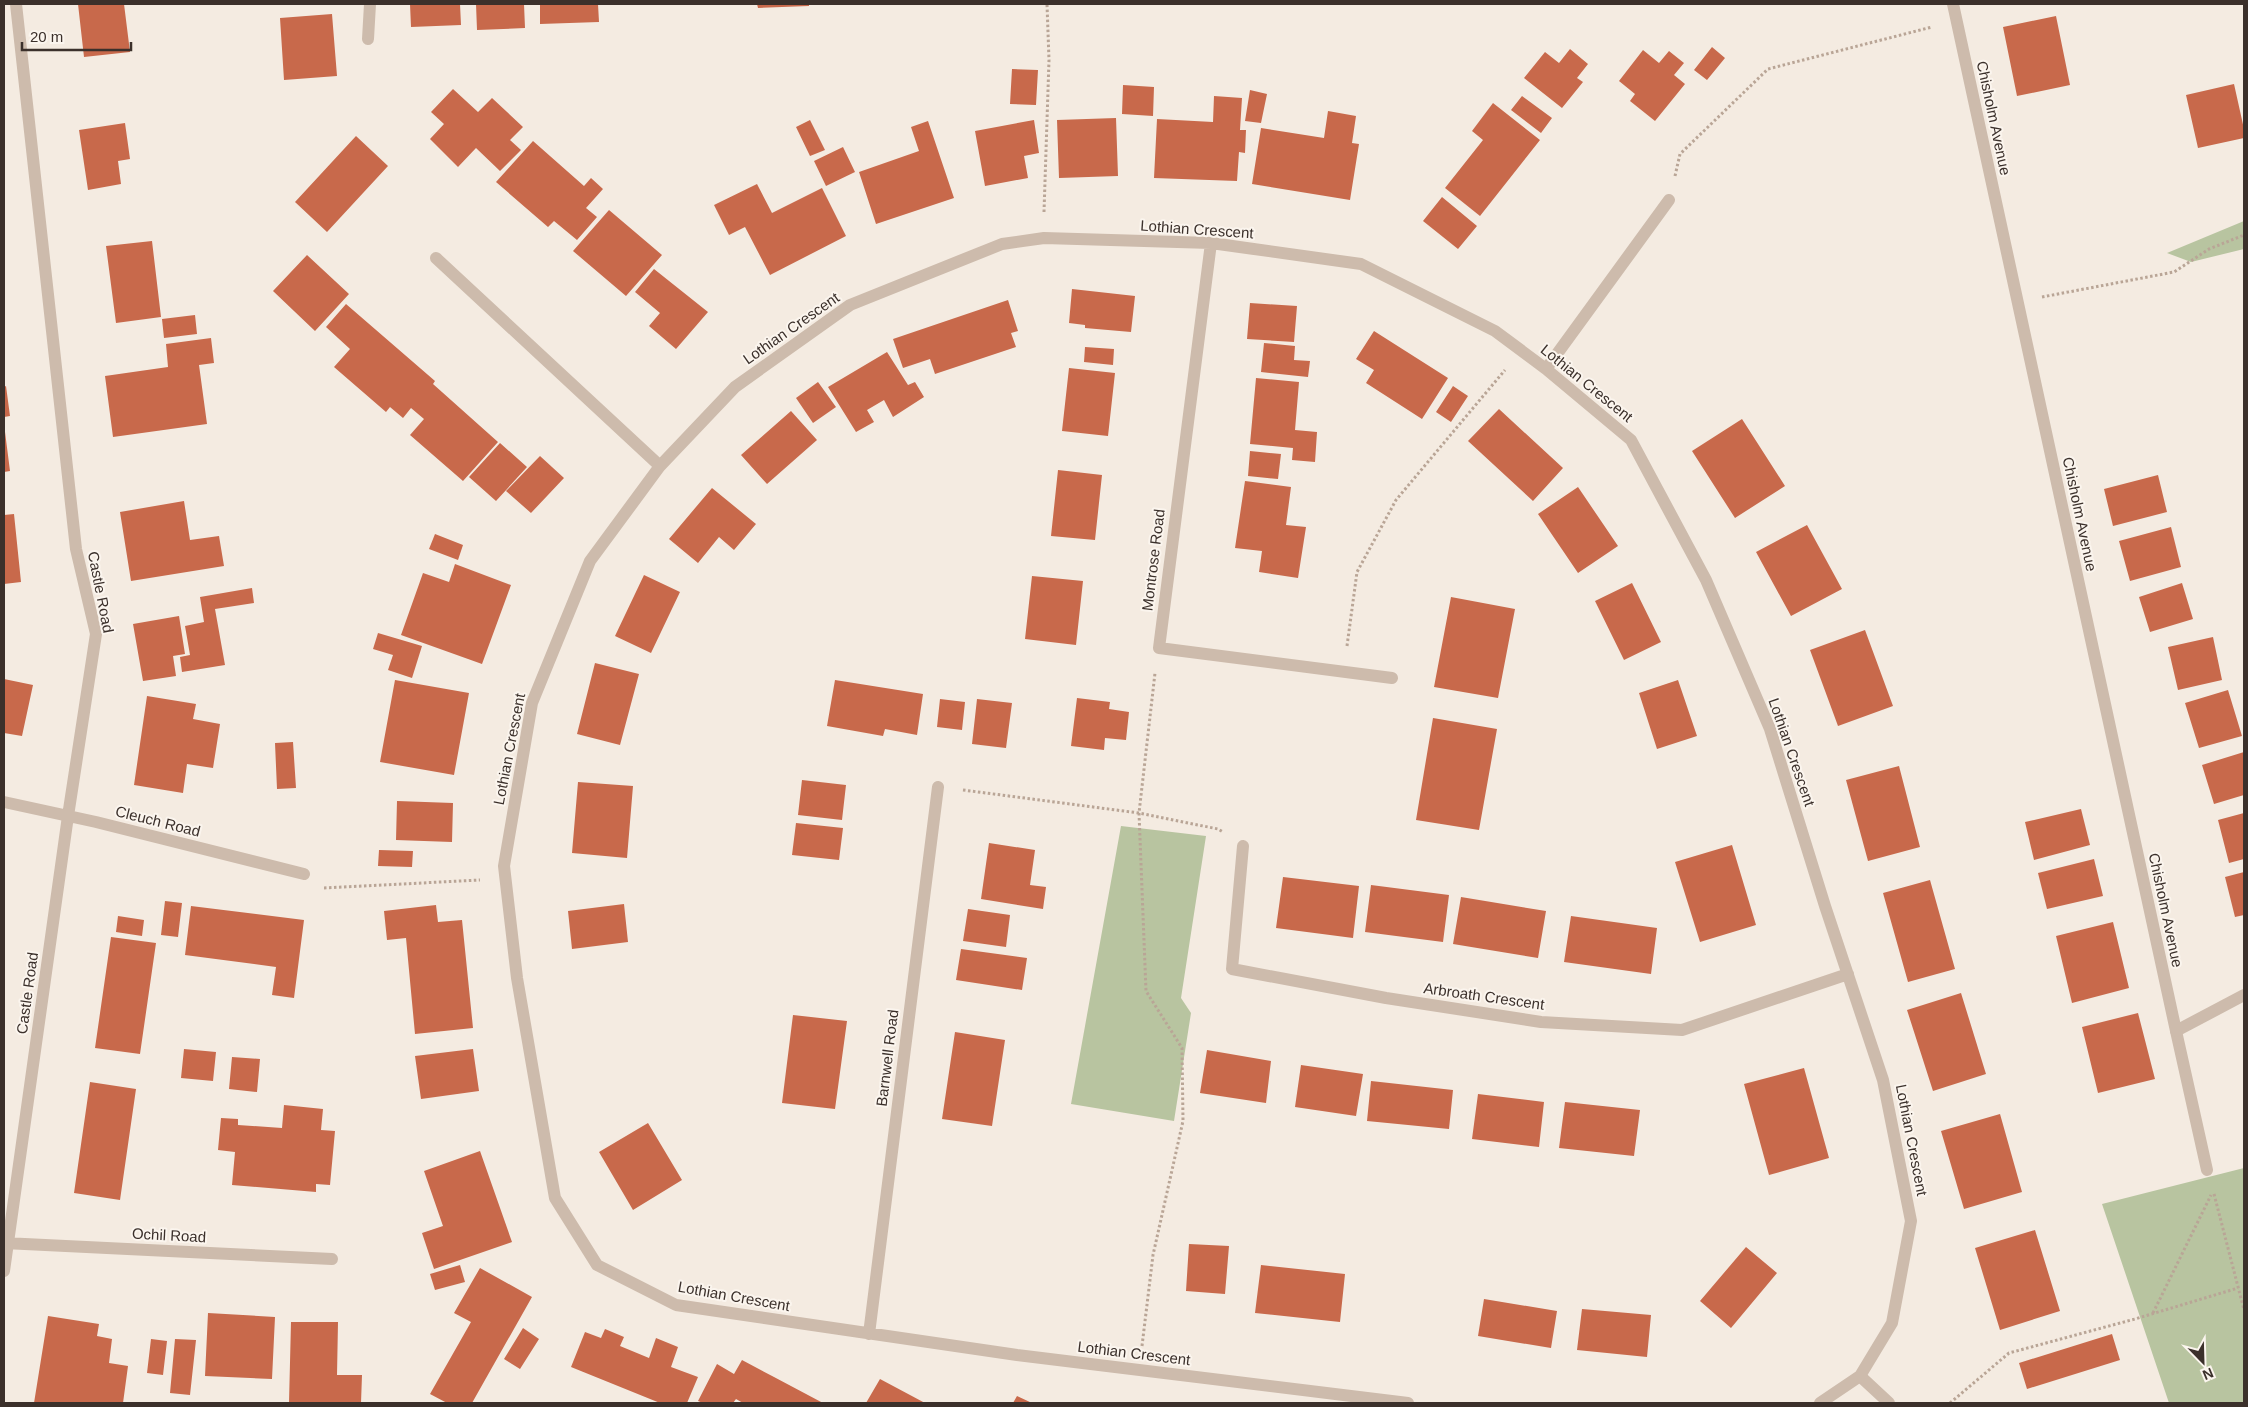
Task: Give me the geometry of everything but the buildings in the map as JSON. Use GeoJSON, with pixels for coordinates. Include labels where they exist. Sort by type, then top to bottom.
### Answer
{"type":"FeatureCollection","features":[{"type":"Feature","properties":{"kind":"street","name":"Castle Road"},"geometry":{"type":"LineString","coordinates":[[4,1271],[6,1244],[96,634],[76,549],[16,4]]}},
{"type":"Feature","properties":{"kind":"street"},"geometry":{"type":"LineString","coordinates":[[368,39],[370,4]]}},
{"type":"Feature","properties":{"kind":"street","name":"Chisholm Avenue"},"geometry":{"type":"LineString","coordinates":[[1953,4],[2176,1031],[2208,1170]]}},
{"type":"Feature","properties":{"kind":"street"},"geometry":{"type":"LineString","coordinates":[[1546,369],[1669,200]]}},
{"type":"Feature","properties":{"kind":"street","name":"Lothian Crescent"},"geometry":{"type":"LineString","coordinates":[[1408,1403],[1344,1400],[1139,1370],[869,1334],[676,1305],[597,1265],[555,1198],[517,978],[504,866],[532,703],[590,561],[660,466],[735,387],[850,305],[1002,244],[1044,238],[1211,243],[1361,264],[1495,331],[1546,369],[1631,440],[1706,580],[1770,729],[1883,1080],[1912,1221],[1892,1323],[1860,1376],[1820,1403]]}},
{"type":"Feature","properties":{"kind":"street","name":"Montrose Road"},"geometry":{"type":"LineString","coordinates":[[1158,648],[1211,243]]}},
{"type":"Feature","properties":{"kind":"street"},"geometry":{"type":"LineString","coordinates":[[436,258],[660,466]]}},
{"type":"Feature","properties":{"kind":"street"},"geometry":{"type":"LineString","coordinates":[[1158,648],[1392,678]]}},
{"type":"Feature","properties":{"kind":"street","name":"Barnwell Road"},"geometry":{"type":"LineString","coordinates":[[869,1334],[938,786]]}},
{"type":"Feature","properties":{"kind":"street","name":"Cleuch Road"},"geometry":{"type":"LineString","coordinates":[[4,802],[304,874]]}},
{"type":"Feature","properties":{"kind":"street","name":"Arbroath Crescent"},"geometry":{"type":"LineString","coordinates":[[1243,846],[1232,969],[1386,998],[1541,1022],[1682,1030],[1848,974]]}},
{"type":"Feature","properties":{"kind":"street"},"geometry":{"type":"LineString","coordinates":[[2176,1031],[2244,995]]}},
{"type":"Feature","properties":{"kind":"street","name":"Ochil Road"},"geometry":{"type":"LineString","coordinates":[[6,1244],[332,1259]]}},
{"type":"Feature","properties":{"kind":"street"},"geometry":{"type":"LineString","coordinates":[[1860,1376],[1889,1403]]}},
{"type":"Feature","properties":{"kind":"path"},"geometry":{"type":"LineString","coordinates":[[1044,238],[1049,60],[1047,4]]}},
{"type":"Feature","properties":{"kind":"path"},"geometry":{"type":"LineString","coordinates":[[1669,200],[1680,154],[1768,69],[1956,21]]}},
{"type":"Feature","properties":{"kind":"path"},"geometry":{"type":"LineString","coordinates":[[2017,302],[2174,272],[2209,249],[2244,234]]}},
{"type":"Feature","properties":{"kind":"path"},"geometry":{"type":"LineString","coordinates":[[1343,673],[1357,572],[1396,500],[1521,351]]}},
{"type":"Feature","properties":{"kind":"path"},"geometry":{"type":"LineString","coordinates":[[1139,1370],[1153,1255],[1183,1121],[1182,1048],[1146,991],[1139,813],[1158,648]]}},
{"type":"Feature","properties":{"kind":"path"},"geometry":{"type":"LineString","coordinates":[[938,786],[1139,813],[1218,829],[1243,846]]}},
{"type":"Feature","properties":{"kind":"path"},"geometry":{"type":"LineString","coordinates":[[304,874],[314,889],[506,879]]}},
{"type":"Feature","properties":{"kind":"path"},"geometry":{"type":"LineString","coordinates":[[2153,1313],[2213,1190],[2244,1310]]}},
{"type":"Feature","properties":{"kind":"path"},"geometry":{"type":"LineString","coordinates":[[1950,1403],[2008,1353],[2238,1288]]}},
{"type":"Feature","properties":{"kind":"green space"},"geometry":{"type":"Polygon","coordinates":[[[2244,221],[2244,249],[2191,262],[2167,253],[2244,221]]]}},
{"type":"Feature","properties":{"kind":"green space"},"geometry":{"type":"Polygon","coordinates":[[[1121,826],[1206,836],[1181,998],[1191,1013],[1174,1121],[1071,1104],[1121,826]]]}},
{"type":"Feature","properties":{"kind":"green space"},"geometry":{"type":"Polygon","coordinates":[[[2244,1168],[2244,1403],[2169,1403],[2102,1204],[2244,1168]]]}}]}
